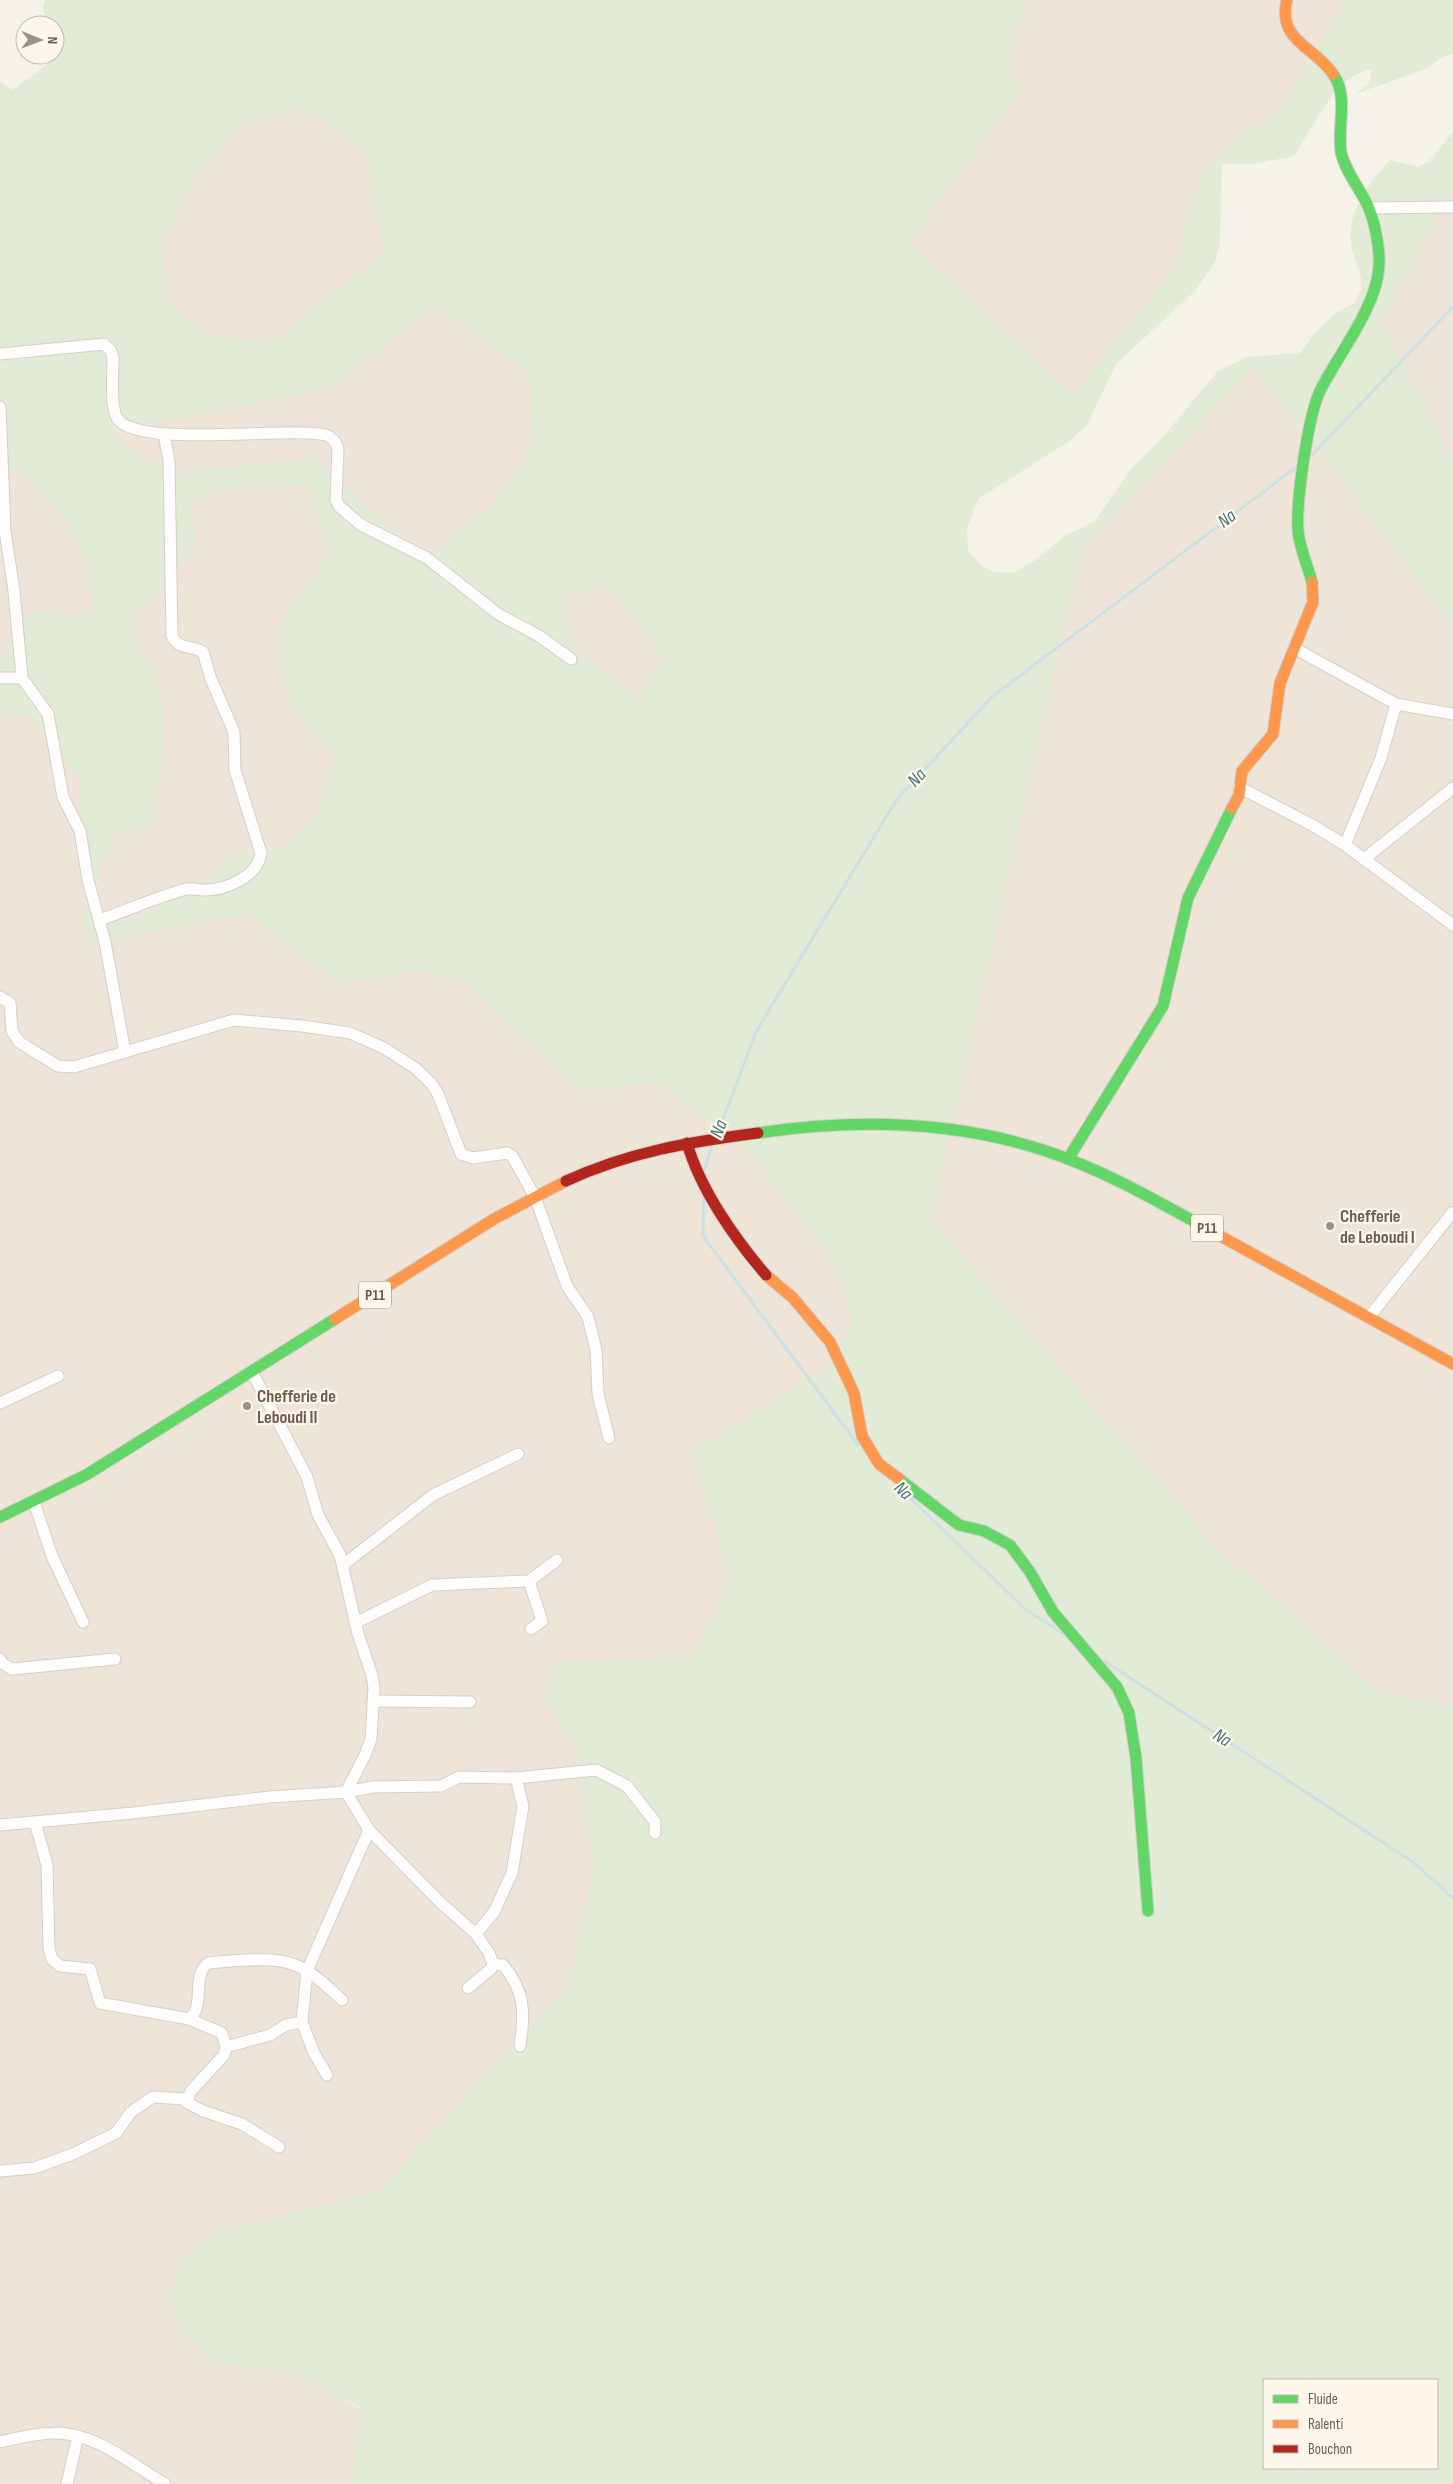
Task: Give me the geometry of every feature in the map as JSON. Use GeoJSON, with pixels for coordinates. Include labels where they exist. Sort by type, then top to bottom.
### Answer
{"type":"FeatureCollection","features":[{"type":"Feature","properties":{"kind":"street"},"geometry":{"type":"LineString","coordinates":[[1068,1159],[1163,1006],[1188,898],[1238,795],[1242,771],[1273,734],[1280,683],[1313,602],[1313,585],[1298,532],[1299,503],[1309,432],[1320,390],[1365,310],[1376,283],[1379,266],[1377,243],[1369,208],[1343,159],[1338,86],[1335,76],[1290,33],[1283,15],[1287,0]]}},
{"type":"Feature","properties":{"kind":"street"},"geometry":{"type":"LineString","coordinates":[[1369,208],[1453,207]]}},
{"type":"Feature","properties":{"kind":"street"},"geometry":{"type":"LineString","coordinates":[[0,354],[104,344],[111,351],[113,358],[114,409],[117,418],[124,426],[134,431],[164,434],[297,433],[327,435],[336,443],[338,448],[336,500],[338,506],[361,525],[427,558],[498,614],[539,636],[571,659]]}},
{"type":"Feature","properties":{"kind":"street"},"geometry":{"type":"LineString","coordinates":[[0,407],[5,531],[14,591],[22,678],[48,714],[63,796],[80,831],[88,880],[100,920],[125,1052]]}},
{"type":"Feature","properties":{"kind":"street"},"geometry":{"type":"LineString","coordinates":[[100,920],[187,889],[212,889],[242,879],[250,875],[260,862],[261,853],[235,770],[234,732],[211,679],[203,652],[179,646],[172,636],[169,461],[164,434]]}},
{"type":"Feature","properties":{"kind":"street"},"geometry":{"type":"LineString","coordinates":[[1294,648],[1396,704],[1453,714]]}},
{"type":"Feature","properties":{"kind":"street"},"geometry":{"type":"LineString","coordinates":[[0,678],[22,678]]}},
{"type":"Feature","properties":{"kind":"street"},"geometry":{"type":"LineString","coordinates":[[1345,845],[1381,758],[1396,704]]}},
{"type":"Feature","properties":{"kind":"street"},"geometry":{"type":"LineString","coordinates":[[1239,787],[1345,845],[1453,925]]}},
{"type":"Feature","properties":{"kind":"street"},"geometry":{"type":"LineString","coordinates":[[1364,859],[1453,788]]}},
{"type":"Feature","properties":{"kind":"street"},"geometry":{"type":"LineString","coordinates":[[0,997],[10,1003],[12,1031],[19,1042],[58,1066],[74,1067],[234,1020],[302,1026],[350,1033],[367,1038],[415,1068],[431,1083],[438,1094],[461,1154],[473,1158],[507,1153],[512,1156],[535,1196],[567,1286],[588,1317],[596,1350],[598,1394],[609,1438]]}},
{"type":"Feature","properties":{"kind":"street","name":"P11"},"geometry":{"type":"LineString","coordinates":[[0,1517],[86,1475],[494,1219],[535,1196],[610,1162],[646,1151],[790,1128],[914,1123],[947,1127],[1010,1141],[1068,1159],[1140,1192],[1369,1316],[1453,1364]]}},
{"type":"Feature","properties":{"kind":"street"},"geometry":{"type":"LineString","coordinates":[[687,1143],[693,1164],[708,1192],[750,1256],[771,1281],[793,1298],[830,1342],[854,1392],[862,1436],[872,1456],[879,1464],[959,1525],[984,1531],[1010,1546],[1030,1572],[1053,1612],[1117,1687],[1129,1713],[1135,1749],[1148,1911]]}},
{"type":"Feature","properties":{"kind":"street"},"geometry":{"type":"LineString","coordinates":[[1369,1316],[1453,1212]]}},
{"type":"Feature","properties":{"kind":"street"},"geometry":{"type":"LineString","coordinates":[[252,1372],[308,1477],[318,1515],[340,1555],[355,1623],[372,1675],[373,1701],[368,1747],[346,1792]]}},
{"type":"Feature","properties":{"kind":"street"},"geometry":{"type":"LineString","coordinates":[[0,1403],[58,1376]]}},
{"type":"Feature","properties":{"kind":"street"},"geometry":{"type":"LineString","coordinates":[[343,1564],[433,1495],[518,1454]]}},
{"type":"Feature","properties":{"kind":"street"},"geometry":{"type":"LineString","coordinates":[[34,1502],[52,1556],[83,1622]]}},
{"type":"Feature","properties":{"kind":"street"},"geometry":{"type":"LineString","coordinates":[[355,1623],[432,1585],[529,1581],[557,1560]]}},
{"type":"Feature","properties":{"kind":"street"},"geometry":{"type":"LineString","coordinates":[[529,1581],[542,1621],[531,1629]]}},
{"type":"Feature","properties":{"kind":"street"},"geometry":{"type":"LineString","coordinates":[[0,1659],[2,1663],[12,1669],[115,1659]]}},
{"type":"Feature","properties":{"kind":"street"},"geometry":{"type":"LineString","coordinates":[[373,1701],[470,1702]]}},
{"type":"Feature","properties":{"kind":"street"},"geometry":{"type":"LineString","coordinates":[[0,1825],[346,1792],[373,1786],[441,1786],[458,1777],[516,1778],[596,1770],[627,1786],[655,1822],[655,1833]]}},
{"type":"Feature","properties":{"kind":"street"},"geometry":{"type":"LineString","coordinates":[[476,1934],[494,1912],[512,1873],[524,1806],[516,1778]]}},
{"type":"Feature","properties":{"kind":"street"},"geometry":{"type":"LineString","coordinates":[[346,1792],[369,1830],[441,1903],[476,1934],[489,1953],[493,1964]]}},
{"type":"Feature","properties":{"kind":"street"},"geometry":{"type":"LineString","coordinates":[[34,1822],[47,1865],[49,1949],[52,1959],[60,1966],[90,1969],[100,2004],[188,2019],[222,2033],[226,2047],[224,2055],[186,2099]]}},
{"type":"Feature","properties":{"kind":"street"},"geometry":{"type":"LineString","coordinates":[[327,2075],[314,2053],[302,2022],[307,1971],[369,1830]]}},
{"type":"Feature","properties":{"kind":"street"},"geometry":{"type":"LineString","coordinates":[[188,2019],[193,2016],[197,2002],[200,1971],[208,1963],[282,1961],[307,1971],[322,1981],[342,2000]]}},
{"type":"Feature","properties":{"kind":"street"},"geometry":{"type":"LineString","coordinates":[[468,1988],[493,1964],[503,1965],[516,1980],[525,2017],[520,2046]]}},
{"type":"Feature","properties":{"kind":"street"},"geometry":{"type":"LineString","coordinates":[[226,2047],[270,2035],[286,2025],[302,2022]]}},
{"type":"Feature","properties":{"kind":"street"},"geometry":{"type":"LineString","coordinates":[[0,2171],[34,2168],[74,2154],[116,2132],[131,2112],[153,2097],[186,2099]]}},
{"type":"Feature","properties":{"kind":"street"},"geometry":{"type":"LineString","coordinates":[[186,2099],[187,2103],[242,2124],[279,2147]]}},
{"type":"Feature","properties":{"kind":"street"},"geometry":{"type":"LineString","coordinates":[[0,2442],[54,2433],[78,2436],[105,2447],[165,2484]]}},
{"type":"Feature","properties":{"kind":"street"},"geometry":{"type":"LineString","coordinates":[[67,2484],[78,2436]]}},
{"type":"Feature","properties":{"kind":"shaded area"},"geometry":{"type":"Polygon","coordinates":[[[1028,0],[1347,0],[1276,116],[1238,136],[1197,184],[1176,267],[1073,395],[908,243],[1022,87],[1008,73],[1013,34],[1028,0]]]}},
{"type":"Feature","properties":{"kind":"shaded area"},"geometry":{"type":"Polygon","coordinates":[[[303,107],[368,154],[383,254],[271,344],[200,333],[168,304],[160,250],[190,183],[240,125],[303,107]]]}},
{"type":"Feature","properties":{"kind":"shaded area"},"geometry":{"type":"Polygon","coordinates":[[[1453,187],[1453,463],[1381,321],[1453,187]]]}},
{"type":"Feature","properties":{"kind":"shaded area"},"geometry":{"type":"Polygon","coordinates":[[[436,306],[530,373],[533,441],[502,496],[426,559],[313,458],[171,474],[103,433],[329,388],[436,306]]]}},
{"type":"Feature","properties":{"kind":"shaded area"},"geometry":{"type":"Polygon","coordinates":[[[1254,366],[1453,625],[1453,1705],[1381,1694],[1216,1548],[930,1220],[1081,549],[1254,366]]]}},
{"type":"Feature","properties":{"kind":"shaded area"},"geometry":{"type":"Polygon","coordinates":[[[0,462],[30,480],[70,525],[88,567],[93,610],[75,618],[35,612],[0,659],[0,462]]]}},
{"type":"Feature","properties":{"kind":"shaded area"},"geometry":{"type":"Polygon","coordinates":[[[306,484],[331,552],[282,622],[295,708],[335,760],[315,817],[283,847],[225,860],[211,879],[181,891],[142,916],[122,920],[100,920],[96,907],[99,868],[106,851],[116,834],[151,826],[152,667],[138,653],[134,614],[177,574],[188,503],[225,489],[306,484]]]}},
{"type":"Feature","properties":{"kind":"shaded area"},"geometry":{"type":"Polygon","coordinates":[[[608,584],[663,657],[640,700],[569,644],[565,595],[608,584]]]}},
{"type":"Feature","properties":{"kind":"shaded area"},"geometry":{"type":"Polygon","coordinates":[[[0,713],[28,715],[79,778],[87,943],[247,914],[340,983],[420,971],[460,979],[579,1089],[658,1083],[724,1132],[754,1158],[829,1254],[846,1289],[853,1327],[831,1364],[692,1453],[732,1580],[690,1658],[558,1662],[544,1700],[577,1746],[594,1866],[569,1985],[380,2190],[216,2234],[214,2363],[293,2372],[363,2410],[352,2484],[0,2484],[0,713]]]}},
{"type":"Feature","properties":{"kind":"green space"},"geometry":{"type":"Polygon","coordinates":[[[45,0],[1028,0],[1013,34],[1008,73],[1022,87],[908,243],[1073,395],[1176,267],[1197,185],[1238,136],[1276,116],[1347,0],[1453,0],[1453,54],[1443,57],[1425,69],[1356,94],[1369,83],[1372,69],[1359,73],[1347,81],[1326,104],[1294,156],[1253,164],[1222,164],[1220,242],[1215,262],[1195,291],[1116,364],[1087,425],[1068,442],[978,499],[967,529],[968,551],[982,566],[994,572],[1013,573],[1033,562],[1066,535],[1094,522],[1132,468],[1161,439],[1218,371],[1247,357],[1300,353],[1317,331],[1331,318],[1346,307],[1354,304],[1359,295],[1361,279],[1352,251],[1351,230],[1356,208],[1361,198],[1390,160],[1418,167],[1428,162],[1453,132],[1453,187],[1381,321],[1453,463],[1453,625],[1254,367],[1081,549],[930,1220],[1216,1548],[1381,1694],[1453,1705],[1453,2484],[352,2484],[363,2409],[293,2372],[214,2363],[184,2335],[169,2298],[183,2258],[216,2234],[380,2190],[569,1985],[594,1866],[577,1746],[544,1700],[558,1661],[690,1658],[732,1580],[692,1453],[831,1364],[853,1327],[846,1289],[829,1254],[754,1158],[658,1083],[579,1089],[460,979],[420,971],[340,983],[247,914],[87,943],[79,778],[28,715],[0,713],[0,660],[17,621],[35,612],[75,618],[93,609],[88,567],[70,525],[30,480],[0,462],[0,81],[13,90],[46,65],[65,65],[65,15],[44,15],[43,5],[45,0]],[[303,107],[240,125],[190,183],[160,250],[168,304],[200,333],[270,344],[383,254],[368,154],[303,107]],[[436,306],[329,388],[104,433],[171,474],[313,458],[426,559],[502,496],[533,441],[530,373],[436,306]],[[306,484],[225,489],[188,503],[197,541],[177,574],[134,614],[138,653],[152,667],[164,707],[164,747],[151,826],[116,834],[101,864],[96,897],[100,920],[122,920],[142,916],[181,891],[211,879],[225,860],[283,847],[315,817],[335,760],[295,708],[280,666],[282,622],[331,552],[306,484]],[[608,584],[565,595],[569,644],[640,700],[663,657],[608,584]]]}},
{"type":"Feature","properties":{"kind":"waterway","name":"Na"},"geometry":{"type":"LineString","coordinates":[[1312,455],[1453,307]]}},
{"type":"Feature","properties":{"kind":"waterway","name":"Na"},"geometry":{"type":"LineString","coordinates":[[718,1132],[757,1030],[897,799],[993,696],[1299,465]]}},
{"type":"Feature","properties":{"kind":"waterway","name":"Na"},"geometry":{"type":"LineString","coordinates":[[704,1172],[712,1145]]}},
{"type":"Feature","properties":{"kind":"waterway","name":"Na"},"geometry":{"type":"LineString","coordinates":[[704,1195],[703,1236],[858,1445]]}},
{"type":"Feature","properties":{"kind":"waterway","name":"Na"},"geometry":{"type":"LineString","coordinates":[[906,1494],[1025,1609],[1062,1633]]}},
{"type":"Feature","properties":{"kind":"waterway","name":"Na"},"geometry":{"type":"LineString","coordinates":[[1104,1661],[1413,1862],[1453,1898]]}},
{"type":"Feature","properties":{"kind":"traffic: fast"},"geometry":{"type":"LineString","coordinates":[[1312,582],[1298,530],[1299,500],[1307,437],[1321,389],[1365,313],[1377,282],[1379,266],[1378,244],[1371,213],[1346,166],[1341,152],[1342,102],[1338,83],[1333,74]]}},
{"type":"Feature","properties":{"kind":"traffic: fast"},"geometry":{"type":"LineString","coordinates":[[1068,1159],[1163,1006],[1188,898],[1232,808]]}},
{"type":"Feature","properties":{"kind":"traffic: fast"},"geometry":{"type":"LineString","coordinates":[[758,1133],[794,1128],[865,1124],[901,1125],[973,1133],[1008,1140],[1064,1157],[1105,1175],[1204,1227]]}},
{"type":"Feature","properties":{"kind":"traffic: fast"},"geometry":{"type":"LineString","coordinates":[[0,1517],[86,1475],[335,1319]]}},
{"type":"Feature","properties":{"kind":"traffic: fast"},"geometry":{"type":"LineString","coordinates":[[898,1478],[959,1525],[984,1531],[1010,1545],[1030,1572],[1053,1612],[1117,1687],[1129,1713],[1136,1758],[1148,1911]]}},
{"type":"Feature","properties":{"kind":"traffic: slow"},"geometry":{"type":"LineString","coordinates":[[1287,0],[1285,14],[1287,25],[1292,34],[1325,64],[1333,74]]}},
{"type":"Feature","properties":{"kind":"traffic: slow"},"geometry":{"type":"LineString","coordinates":[[1232,808],[1239,795],[1242,771],[1273,734],[1280,683],[1313,602],[1312,582]]}},
{"type":"Feature","properties":{"kind":"traffic: slow"},"geometry":{"type":"LineString","coordinates":[[335,1319],[494,1219],[566,1181]]}},
{"type":"Feature","properties":{"kind":"traffic: slow"},"geometry":{"type":"LineString","coordinates":[[1204,1227],[1453,1364]]}},
{"type":"Feature","properties":{"kind":"traffic: slow"},"geometry":{"type":"LineString","coordinates":[[766,1275],[793,1298],[830,1342],[854,1393],[862,1436],[879,1464],[898,1478]]}},
{"type":"Feature","properties":{"kind":"traffic: jam"},"geometry":{"type":"LineString","coordinates":[[566,1181],[636,1155],[684,1144],[758,1133]]}},
{"type":"Feature","properties":{"kind":"traffic: jam"},"geometry":{"type":"LineString","coordinates":[[687,1143],[700,1178],[720,1213],[742,1246],[766,1275]]}},
{"type":"Feature","properties":{"kind":"place","name":"Chefferie de Leboudi I"},"geometry":{"type":"Point","coordinates":[1330,1226]}},
{"type":"Feature","properties":{"kind":"place","name":"Chefferie de Leboudi II"},"geometry":{"type":"Point","coordinates":[247,1406]}}]}
